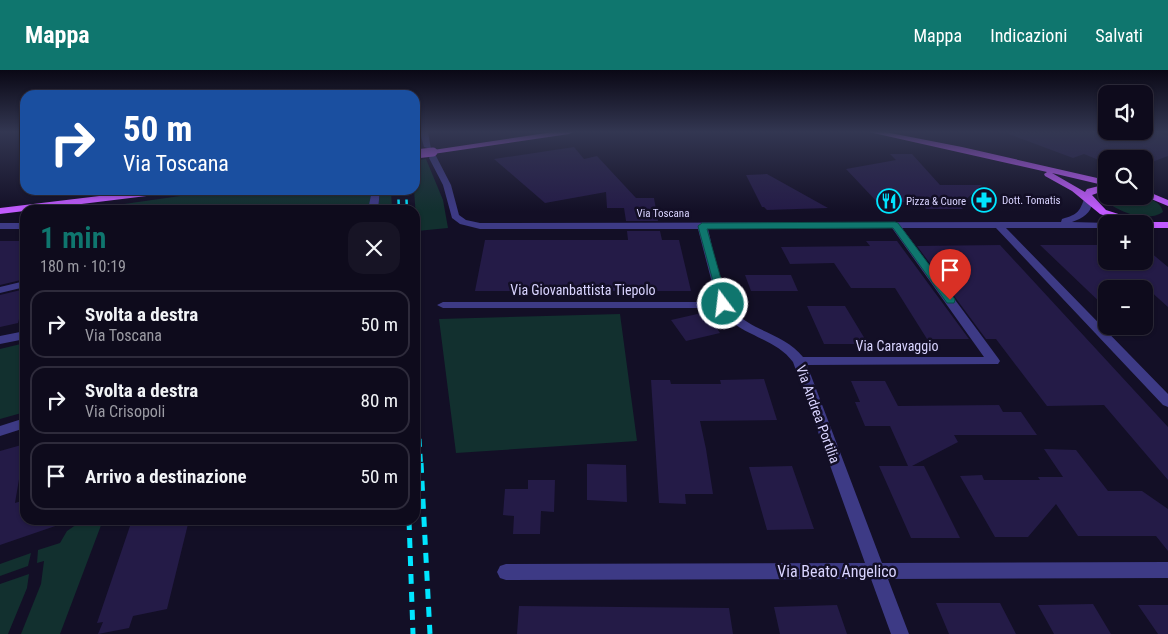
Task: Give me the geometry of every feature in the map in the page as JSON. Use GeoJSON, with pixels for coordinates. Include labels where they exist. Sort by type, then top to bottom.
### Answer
{"type":"FeatureCollection","features":[{"type":"Feature","properties":{"kind":"main road"},"geometry":{"type":"LineString","coordinates":[[1005,158],[1098,181]]}},
{"type":"Feature","properties":{"kind":"main road"},"geometry":{"type":"LineString","coordinates":[[1008,159],[1055,178],[1088,199],[1104,212],[1112,215]]}},
{"type":"Feature","properties":{"kind":"main road"},"geometry":{"type":"LineString","coordinates":[[1088,199],[1087,195],[1090,191],[1098,189]]}},
{"type":"Feature","properties":{"kind":"main road"},"geometry":{"type":"LineString","coordinates":[[1153,193],[1168,195]]}},
{"type":"Feature","properties":{"kind":"main road"},"geometry":{"type":"LineString","coordinates":[[49,205],[130,195]]}},
{"type":"Feature","properties":{"kind":"main road"},"geometry":{"type":"LineString","coordinates":[[1153,196],[1168,203]]}},
{"type":"Feature","properties":{"kind":"main road"},"geometry":{"type":"LineString","coordinates":[[0,211],[20,209]]}},
{"type":"Feature","properties":{"kind":"main road"},"geometry":{"type":"LineString","coordinates":[[1153,225],[1167,226]]}},
{"type":"Feature","properties":{"kind":"street","name":"Via Toscana"},"geometry":{"type":"LineString","coordinates":[[433,158],[447,185],[455,216],[460,221],[468,224],[498,226],[1098,225]]}},
{"type":"Feature","properties":{"kind":"street","name":"Via Toscana"},"geometry":{"type":"LineString","coordinates":[[1055,224],[1077,218],[1087,208],[1088,199]]}},
{"type":"Feature","properties":{"kind":"street","name":"Via Caravaggio"},"geometry":{"type":"LineString","coordinates":[[799,361],[994,361],[895,225]]}},
{"type":"Feature","properties":{"kind":"street"},"geometry":{"type":"LineString","coordinates":[[998,225],[1168,402]]}},
{"type":"Feature","properties":{"kind":"street"},"geometry":{"type":"LineString","coordinates":[[0,226],[20,226]]}},
{"type":"Feature","properties":{"kind":"street","name":"Via Andrea Portilia"},"geometry":{"type":"LineString","coordinates":[[702,226],[723,304],[732,316],[783,344],[793,352],[799,361],[900,634]]}},
{"type":"Feature","properties":{"kind":"street"},"geometry":{"type":"LineString","coordinates":[[0,290],[20,285]]}},
{"type":"Feature","properties":{"kind":"street","name":"Via Giovanbattista Tiepolo"},"geometry":{"type":"LineString","coordinates":[[442,304],[723,304]]}},
{"type":"Feature","properties":{"kind":"street"},"geometry":{"type":"LineString","coordinates":[[0,340],[20,336]]}},
{"type":"Feature","properties":{"kind":"street"},"geometry":{"type":"LineString","coordinates":[[0,431],[20,425]]}},
{"type":"Feature","properties":{"kind":"street","name":"Via Beato Angelico"},"geometry":{"type":"LineString","coordinates":[[506,572],[1168,570]]}},
{"type":"Feature","properties":{"kind":"green space"},"geometry":{"type":"Polygon","coordinates":[[[426,159],[443,200],[448,228],[420,231],[420,205],[415,205],[414,195],[420,195],[420,160],[426,159]]]}},
{"type":"Feature","properties":{"kind":"green space"},"geometry":{"type":"Polygon","coordinates":[[[187,195],[371,195],[370,205],[117,205],[187,195]]]}},
{"type":"Feature","properties":{"kind":"green space"},"geometry":{"type":"Polygon","coordinates":[[[380,195],[391,195],[392,205],[378,205],[380,195]]]}},
{"type":"Feature","properties":{"kind":"green space"},"geometry":{"type":"Polygon","coordinates":[[[1153,200],[1160,206],[1163,212],[1153,216],[1133,215],[1111,205],[1153,205],[1153,200]]]}},
{"type":"Feature","properties":{"kind":"green space"},"geometry":{"type":"Polygon","coordinates":[[[620,314],[637,441],[456,453],[439,319],[620,314]]]}},
{"type":"Feature","properties":{"kind":"green space"},"geometry":{"type":"Polygon","coordinates":[[[20,344],[20,413],[0,419],[0,349],[20,344]]]}},
{"type":"Feature","properties":{"kind":"green space"},"geometry":{"type":"Polygon","coordinates":[[[76,525],[101,525],[60,634],[21,634],[41,584],[44,561],[37,563],[38,550],[60,543],[67,531],[76,525]]]}},
{"type":"Feature","properties":{"kind":"green space"},"geometry":{"type":"Polygon","coordinates":[[[31,553],[28,566],[0,576],[0,564],[31,553]]]}},
{"type":"Feature","properties":{"kind":"green space"},"geometry":{"type":"Polygon","coordinates":[[[29,574],[27,588],[8,634],[0,634],[0,584],[29,574]]]}},
{"type":"Feature","properties":{"kind":"building"},"geometry":{"type":"Polygon","coordinates":[[[599,158],[636,198],[654,198],[658,221],[626,221],[624,208],[607,208],[606,192],[545,203],[494,159],[599,158]]]}},
{"type":"Feature","properties":{"kind":"building"},"geometry":{"type":"Polygon","coordinates":[[[894,158],[916,158],[940,185],[982,185],[964,201],[956,202],[963,209],[926,209],[920,201],[879,204],[846,169],[896,160],[894,158]]]}},
{"type":"Feature","properties":{"kind":"building"},"geometry":{"type":"Polygon","coordinates":[[[767,174],[828,208],[767,210],[762,207],[746,175],[767,174]]]}},
{"type":"Feature","properties":{"kind":"building"},"geometry":{"type":"Polygon","coordinates":[[[627,231],[660,231],[662,240],[679,240],[691,291],[475,291],[485,240],[628,240],[627,231]]]}},
{"type":"Feature","properties":{"kind":"building"},"geometry":{"type":"Polygon","coordinates":[[[0,241],[20,241],[20,280],[0,285],[0,241]]]}},
{"type":"Feature","properties":{"kind":"building"},"geometry":{"type":"Polygon","coordinates":[[[866,241],[897,241],[969,339],[927,339],[895,288],[851,288],[834,263],[790,264],[781,247],[870,246],[866,241]]]}},
{"type":"Feature","properties":{"kind":"building"},"geometry":{"type":"Polygon","coordinates":[[[1000,245],[1168,427],[1168,480],[1104,405],[1047,406],[996,339],[986,339],[917,246],[1000,245]]]}},
{"type":"Feature","properties":{"kind":"building"},"geometry":{"type":"Polygon","coordinates":[[[1040,245],[1098,245],[1098,270],[1153,270],[1153,254],[1168,267],[1168,307],[1153,294],[1153,280],[1098,280],[1098,300],[1040,245]]]}},
{"type":"Feature","properties":{"kind":"building"},"geometry":{"type":"Polygon","coordinates":[[[745,275],[791,275],[798,291],[751,291],[745,275]]]}},
{"type":"Feature","properties":{"kind":"building"},"geometry":{"type":"Polygon","coordinates":[[[20,290],[20,316],[18,323],[0,327],[0,295],[20,290]]]}},
{"type":"Feature","properties":{"kind":"building"},"geometry":{"type":"Polygon","coordinates":[[[807,306],[845,306],[868,344],[824,344],[807,306]]]}},
{"type":"Feature","properties":{"kind":"building"},"geometry":{"type":"Polygon","coordinates":[[[706,312],[720,333],[686,341],[671,320],[706,312]]]}},
{"type":"Feature","properties":{"kind":"building"},"geometry":{"type":"Polygon","coordinates":[[[764,379],[777,420],[700,421],[713,494],[685,494],[686,504],[659,503],[651,380],[670,380],[671,384],[721,384],[720,380],[764,379]]]}},
{"type":"Feature","properties":{"kind":"building"},"geometry":{"type":"Polygon","coordinates":[[[851,381],[885,381],[898,406],[999,405],[1003,412],[1021,412],[1037,435],[954,435],[958,442],[912,466],[924,466],[960,538],[911,538],[879,466],[908,466],[890,426],[865,426],[855,402],[860,402],[851,381]]]}},
{"type":"Feature","properties":{"kind":"building"},"geometry":{"type":"Polygon","coordinates":[[[20,445],[20,474],[15,503],[20,502],[20,525],[58,525],[0,545],[0,451],[20,445]]]}},
{"type":"Feature","properties":{"kind":"building"},"geometry":{"type":"Polygon","coordinates":[[[1044,449],[1076,450],[1108,491],[1142,491],[1168,509],[1168,551],[1156,536],[1078,536],[1056,504],[1028,537],[995,537],[960,476],[982,475],[984,480],[1040,480],[1038,477],[1063,477],[1044,449]]]}},
{"type":"Feature","properties":{"kind":"building"},"geometry":{"type":"Polygon","coordinates":[[[587,464],[626,465],[627,502],[587,500],[587,464]]]}},
{"type":"Feature","properties":{"kind":"building"},"geometry":{"type":"Polygon","coordinates":[[[792,466],[814,529],[767,530],[749,467],[792,466]]]}},
{"type":"Feature","properties":{"kind":"building"},"geometry":{"type":"Polygon","coordinates":[[[528,480],[555,480],[554,512],[541,511],[540,534],[513,534],[514,516],[503,515],[505,489],[528,489],[528,480]]]}},
{"type":"Feature","properties":{"kind":"building"},"geometry":{"type":"Polygon","coordinates":[[[188,525],[167,609],[133,616],[129,628],[98,634],[103,622],[97,623],[130,526],[188,525]]]}},
{"type":"Feature","properties":{"kind":"building"},"geometry":{"type":"Polygon","coordinates":[[[936,603],[1000,603],[1016,634],[949,634],[936,603]]]}},
{"type":"Feature","properties":{"kind":"building"},"geometry":{"type":"Polygon","coordinates":[[[1093,604],[1111,634],[1054,634],[1038,605],[1093,604]]]}},
{"type":"Feature","properties":{"kind":"building"},"geometry":{"type":"Polygon","coordinates":[[[837,605],[847,634],[780,634],[774,607],[837,605]]]}},
{"type":"Feature","properties":{"kind":"building"},"geometry":{"type":"Polygon","coordinates":[[[1138,605],[1168,605],[1168,634],[1158,634],[1138,605]]]}},
{"type":"Feature","properties":{"kind":"building"},"geometry":{"type":"Polygon","coordinates":[[[519,606],[729,608],[733,634],[517,634],[519,606]]]}},
{"type":"Feature","properties":{"kind":"railway"},"geometry":{"type":"LineString","coordinates":[[398,195],[399,205]]}},
{"type":"Feature","properties":{"kind":"railway"},"geometry":{"type":"LineString","coordinates":[[406,195],[407,205]]}},
{"type":"Feature","properties":{"kind":"railway"},"geometry":{"type":"LineString","coordinates":[[420,447],[421,464]]}},
{"type":"Feature","properties":{"kind":"railway"},"geometry":{"type":"LineString","coordinates":[[421,463],[430,634]]}},
{"type":"Feature","properties":{"kind":"railway"},"geometry":{"type":"LineString","coordinates":[[409,525],[413,634]]}},
{"type":"Feature","properties":{"kind":"place","name":"Dott. Tomatis"},"geometry":{"type":"Point","coordinates":[984,200]}},
{"type":"Feature","properties":{"kind":"place","name":"Pizza & Cuore"},"geometry":{"type":"Point","coordinates":[889,201]}},
{"type":"Feature","properties":{"kind":"route"},"geometry":{"type":"LineString","coordinates":[[723,304],[702,226],[895,225],[950,300]]}}]}
